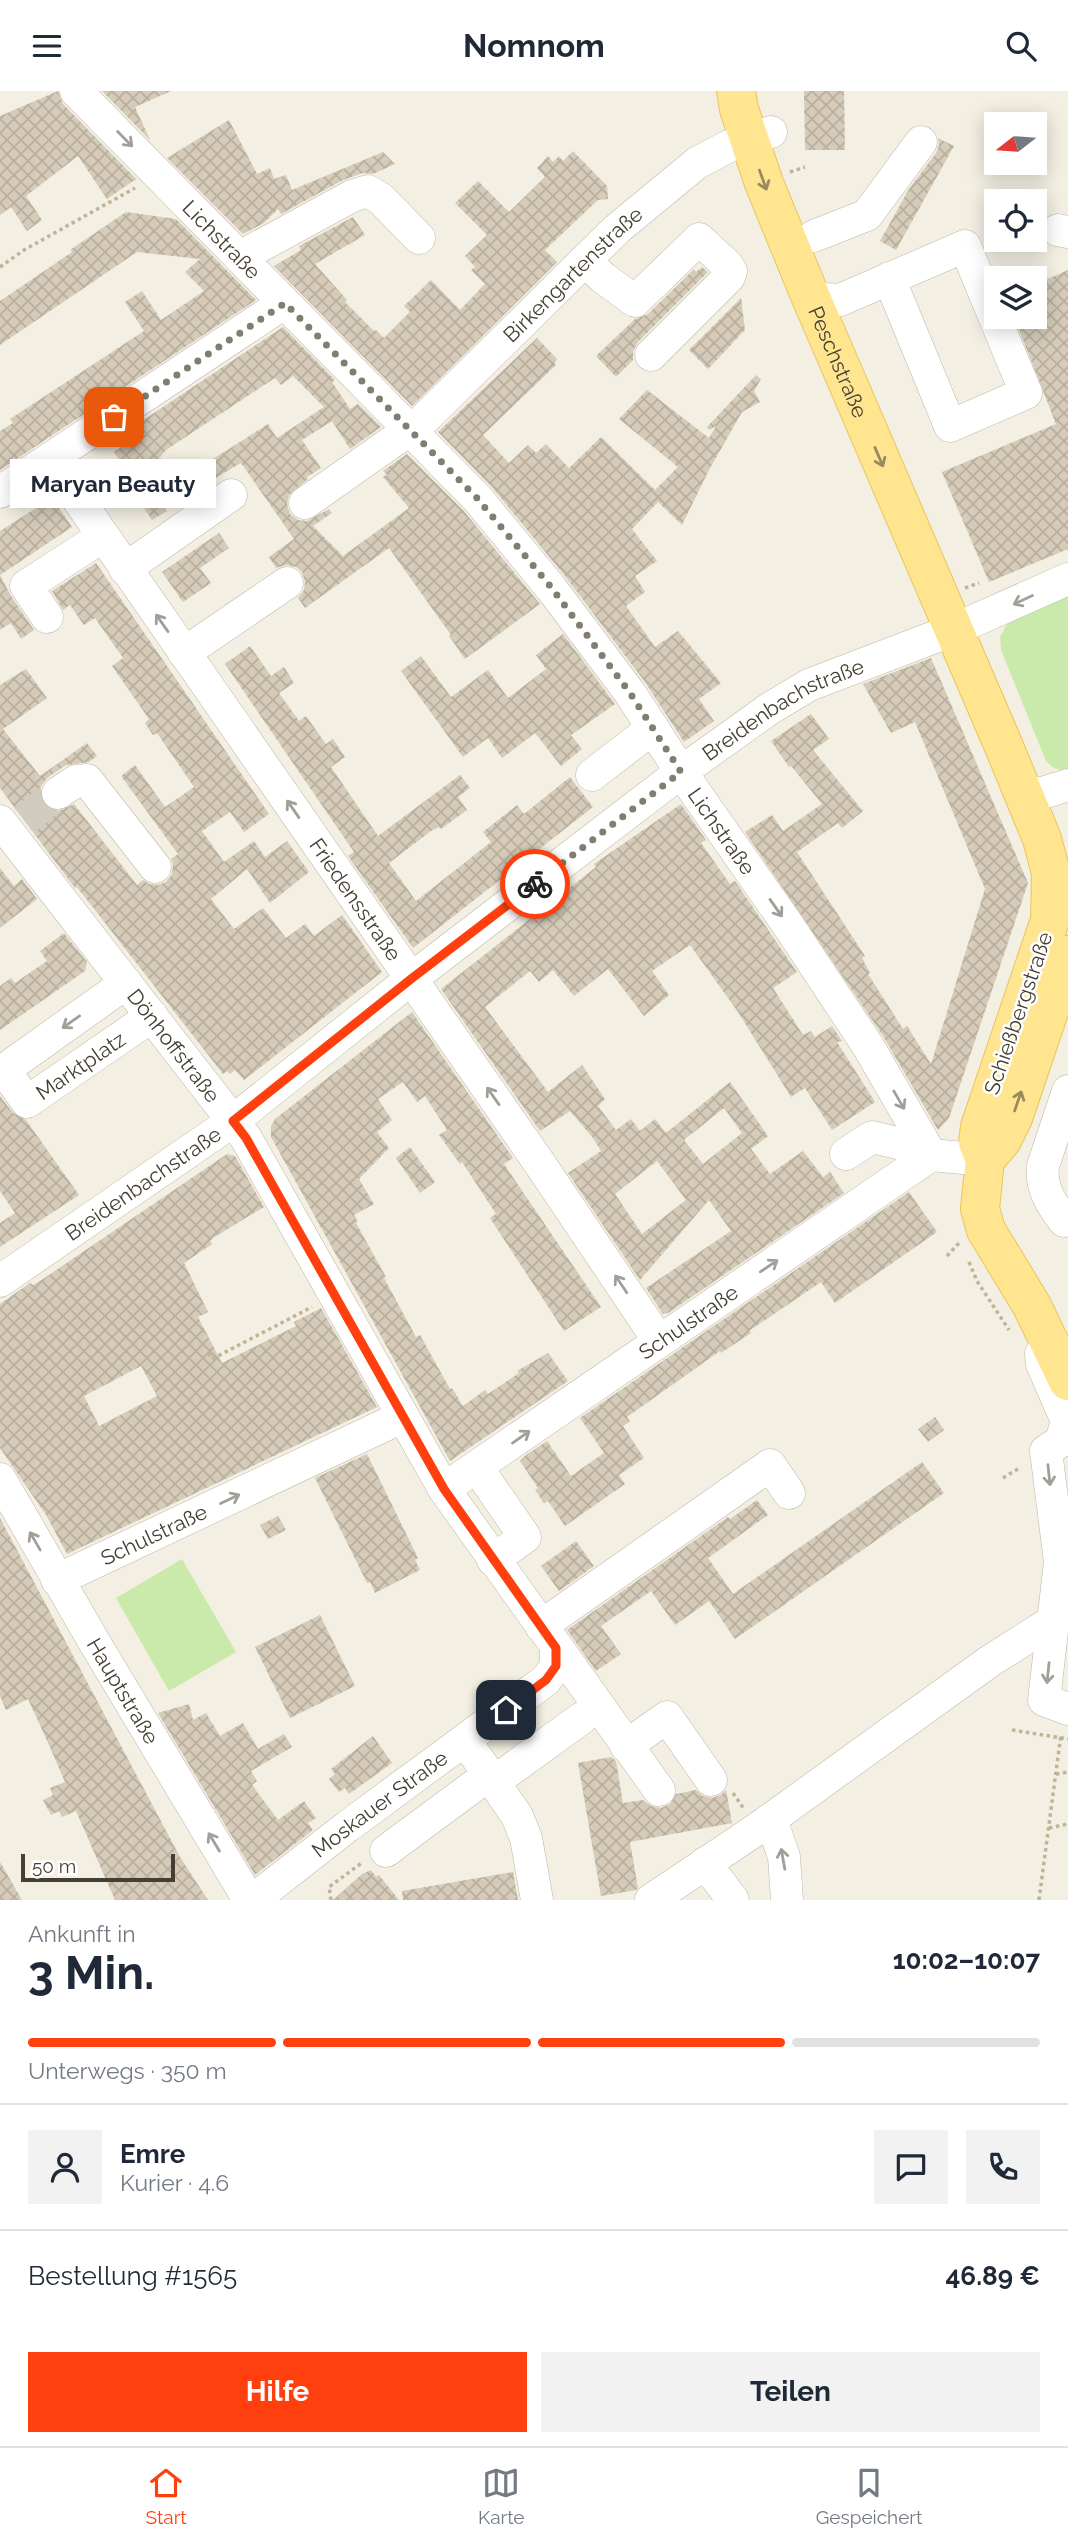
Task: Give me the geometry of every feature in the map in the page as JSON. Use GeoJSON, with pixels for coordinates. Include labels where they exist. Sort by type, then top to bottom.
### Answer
{"type":"FeatureCollection","features":[{"type":"Feature","properties":{"kind":"main road","name":"Peschstraße"},"geometry":{"type":"LineString","coordinates":[[736,91],[739,110],[760,135],[814,236],[825,297]]}},
{"type":"Feature","properties":{"kind":"main road","name":"Peschstraße"},"geometry":{"type":"LineString","coordinates":[[759,91],[764,183],[825,297],[965,625]]}},
{"type":"Feature","properties":{"kind":"main road","name":"Schießbergstraße"},"geometry":{"type":"LineString","coordinates":[[965,625],[1047,788],[1068,836]]}},
{"type":"Feature","properties":{"kind":"main road","name":"Schießbergstraße"},"geometry":{"type":"LineString","coordinates":[[1047,788],[1042,839],[1060,884],[979,1127],[978,1142],[985,1160],[980,1209],[986,1230],[1064,1361]]}},
{"type":"Feature","properties":{"kind":"main road","name":"Schießbergstraße"},"geometry":{"type":"LineString","coordinates":[[985,1160],[1002,1140],[1013,1118],[1068,955]]}},
{"type":"Feature","properties":{"kind":"street","name":"Lichstraße"},"geometry":{"type":"LineString","coordinates":[[76,91],[477,498],[551,587],[630,693],[681,772],[790,928],[867,1046],[931,1154]]}},
{"type":"Feature","properties":{"kind":"street","name":"Birkengartenstraße"},"geometry":{"type":"LineString","coordinates":[[305,503],[410,431],[617,229],[697,163],[760,135]]}},
{"type":"Feature","properties":{"kind":"street"},"geometry":{"type":"LineString","coordinates":[[814,236],[867,215],[921,142]]}},
{"type":"Feature","properties":{"kind":"street"},"geometry":{"type":"LineString","coordinates":[[240,257],[352,196],[368,191],[381,199],[419,238]]}},
{"type":"Feature","properties":{"kind":"street"},"geometry":{"type":"LineString","coordinates":[[585,260],[602,277],[635,301],[699,239],[727,265],[731,271],[729,277],[651,355]]}},
{"type":"Feature","properties":{"kind":"street"},"geometry":{"type":"LineString","coordinates":[[825,297],[889,278],[965,246],[1026,393],[950,426],[889,278]]}},
{"type":"Feature","properties":{"kind":"street"},"geometry":{"type":"LineString","coordinates":[[0,492],[285,303]]}},
{"type":"Feature","properties":{"kind":"street","name":"Friedensstraße"},"geometry":{"type":"LineString","coordinates":[[50,459],[540,1164],[659,1341]]}},
{"type":"Feature","properties":{"kind":"street"},"geometry":{"type":"LineString","coordinates":[[125,569],[231,495]]}},
{"type":"Feature","properties":{"kind":"street"},"geometry":{"type":"LineString","coordinates":[[47,617],[26,586],[103,536]]}},
{"type":"Feature","properties":{"kind":"street","name":"Breidenbachstraße"},"geometry":{"type":"LineString","coordinates":[[0,1282],[233,1121],[411,979],[681,772],[769,709],[810,685],[965,625],[1068,579]]}},
{"type":"Feature","properties":{"kind":"street"},"geometry":{"type":"LineString","coordinates":[[184,653],[287,583]]}},
{"type":"Feature","properties":{"kind":"street"},"geometry":{"type":"LineString","coordinates":[[592,775],[653,728]]}},
{"type":"Feature","properties":{"kind":"street"},"geometry":{"type":"LineString","coordinates":[[58,793],[76,781],[87,780],[155,867]]}},
{"type":"Feature","properties":{"kind":"street","name":"Dönhoffstraße"},"geometry":{"type":"LineString","coordinates":[[8,827],[246,1138],[444,1489],[548,1637],[590,1712],[626,1746],[659,1790]]}},
{"type":"Feature","properties":{"kind":"street","name":"Marktplatz"},"geometry":{"type":"LineString","coordinates":[[127,983],[4,1070],[26,1103],[152,1016]]}},
{"type":"Feature","properties":{"kind":"street"},"geometry":{"type":"LineString","coordinates":[[1068,1091],[1041,1178],[1053,1206],[1064,1221],[1068,1220]]}},
{"type":"Feature","properties":{"kind":"street"},"geometry":{"type":"LineString","coordinates":[[846,1154],[872,1137],[931,1154],[985,1160]]}},
{"type":"Feature","properties":{"kind":"street","name":"Schulstraße"},"geometry":{"type":"LineString","coordinates":[[444,1489],[931,1154]]}},
{"type":"Feature","properties":{"kind":"street"},"geometry":{"type":"LineString","coordinates":[[1032,1306],[1042,1364],[1067,1421],[1061,1441],[1046,1451],[1060,1562],[1044,1700],[1065,1723]]}},
{"type":"Feature","properties":{"kind":"street","name":"Schulstraße"},"geometry":{"type":"LineString","coordinates":[[57,1580],[402,1417]]}},
{"type":"Feature","properties":{"kind":"street"},"geometry":{"type":"LineString","coordinates":[[548,1637],[770,1465],[789,1493]]}},
{"type":"Feature","properties":{"kind":"street"},"geometry":{"type":"LineString","coordinates":[[483,1476],[525,1537],[493,1560]]}},
{"type":"Feature","properties":{"kind":"street","name":"Hauptstraße"},"geometry":{"type":"LineString","coordinates":[[0,1479],[57,1580],[251,1900]]}},
{"type":"Feature","properties":{"kind":"street"},"geometry":{"type":"LineString","coordinates":[[651,1900],[771,1819],[990,1661],[1053,1621]]}},
{"type":"Feature","properties":{"kind":"street","name":"Moskauer Straße"},"geometry":{"type":"LineString","coordinates":[[251,1900],[546,1680],[556,1666],[548,1637]]}},
{"type":"Feature","properties":{"kind":"street"},"geometry":{"type":"LineString","coordinates":[[386,1851],[590,1712]]}},
{"type":"Feature","properties":{"kind":"street"},"geometry":{"type":"LineString","coordinates":[[626,1746],[667,1717],[711,1780]]}},
{"type":"Feature","properties":{"kind":"street"},"geometry":{"type":"LineString","coordinates":[[465,1740],[517,1816],[526,1838],[537,1900]]}},
{"type":"Feature","properties":{"kind":"street"},"geometry":{"type":"LineString","coordinates":[[771,1819],[785,1857],[787,1900]]}},
{"type":"Feature","properties":{"kind":"street"},"geometry":{"type":"LineString","coordinates":[[705,1863],[733,1900]]}},
{"type":"Feature","properties":{"kind":"path"},"geometry":{"type":"LineString","coordinates":[[0,267],[118,195],[162,176]]}},
{"type":"Feature","properties":{"kind":"path"},"geometry":{"type":"LineString","coordinates":[[209,1353],[212,1359],[335,1295]]}},
{"type":"Feature","properties":{"kind":"path"},"geometry":{"type":"LineString","coordinates":[[1012,1730],[1065,1723],[1039,1900]]}},
{"type":"Feature","properties":{"kind":"path"},"geometry":{"type":"LineString","coordinates":[[1056,1774],[1068,1772]]}},
{"type":"Feature","properties":{"kind":"path"},"geometry":{"type":"LineString","coordinates":[[1049,1828],[1068,1824]]}},
{"type":"Feature","properties":{"kind":"path"},"geometry":{"type":"LineString","coordinates":[[331,1900],[329,1887],[380,1850],[386,1851]]}},
{"type":"Feature","properties":{"kind":"green space"},"geometry":{"type":"Polygon","coordinates":[[[1068,593],[1068,772],[1054,768],[1046,761],[1001,650],[1000,637],[1009,620],[1068,593]]]}},
{"type":"Feature","properties":{"kind":"green space"},"geometry":{"type":"Polygon","coordinates":[[[182,1559],[236,1652],[169,1691],[116,1598],[182,1559]]]}},
{"type":"Feature","properties":{"kind":"building"},"geometry":{"type":"Polygon","coordinates":[[[58,91],[63,104],[136,179],[107,199],[78,156],[26,196],[42,220],[27,231],[11,207],[0,215],[0,116],[58,91]]]}},
{"type":"Feature","properties":{"kind":"building"},"geometry":{"type":"Polygon","coordinates":[[[102,91],[171,91],[135,107],[150,140],[102,91]]]}},
{"type":"Feature","properties":{"kind":"building"},"geometry":{"type":"Polygon","coordinates":[[[804,91],[844,91],[845,150],[805,150],[804,91]]]}},
{"type":"Feature","properties":{"kind":"building"},"geometry":{"type":"Polygon","coordinates":[[[229,120],[257,174],[270,168],[274,179],[286,175],[292,190],[383,152],[395,164],[373,174],[363,173],[343,180],[281,214],[278,209],[264,223],[243,234],[167,158],[229,120]]]}},
{"type":"Feature","properties":{"kind":"building"},"geometry":{"type":"Polygon","coordinates":[[[938,138],[954,146],[896,250],[880,241],[909,189],[936,153],[938,138]]]}},
{"type":"Feature","properties":{"kind":"building"},"geometry":{"type":"Polygon","coordinates":[[[573,151],[607,186],[608,199],[598,200],[545,250],[557,262],[412,406],[274,266],[301,250],[299,246],[353,217],[365,235],[315,264],[347,300],[345,302],[374,331],[384,338],[410,312],[404,306],[431,280],[460,310],[485,284],[471,270],[475,267],[465,256],[487,235],[455,203],[478,181],[509,212],[545,177],[537,168],[548,156],[553,162],[559,156],[563,161],[573,151]]]}},
{"type":"Feature","properties":{"kind":"building"},"geometry":{"type":"Polygon","coordinates":[[[126,212],[176,219],[256,300],[0,470],[0,431],[13,423],[10,419],[144,331],[125,302],[142,291],[161,320],[204,291],[185,272],[200,259],[137,252],[0,345],[0,301],[126,212]]]}},
{"type":"Feature","properties":{"kind":"building"},"geometry":{"type":"Polygon","coordinates":[[[702,267],[708,272],[638,342],[633,351],[633,360],[616,377],[596,356],[635,319],[648,314],[694,269],[696,272],[702,267]]]}},
{"type":"Feature","properties":{"kind":"building"},"geometry":{"type":"Polygon","coordinates":[[[1068,270],[1068,549],[989,582],[942,472],[1056,424],[1019,329],[1047,329],[1047,279],[1068,270]]]}},
{"type":"Feature","properties":{"kind":"building"},"geometry":{"type":"Polygon","coordinates":[[[741,298],[745,330],[708,369],[689,350],[741,298]]]}},
{"type":"Feature","properties":{"kind":"building"},"geometry":{"type":"Polygon","coordinates":[[[283,327],[335,380],[332,382],[350,409],[358,404],[381,427],[350,449],[332,421],[302,440],[321,468],[307,477],[308,479],[289,495],[287,504],[290,514],[298,520],[307,521],[329,509],[332,513],[313,526],[343,556],[409,508],[383,477],[387,475],[383,471],[407,454],[463,510],[540,604],[465,659],[389,548],[305,608],[298,598],[304,590],[302,572],[296,567],[286,565],[276,568],[269,557],[294,539],[241,463],[212,480],[202,466],[268,424],[277,438],[324,407],[293,376],[281,385],[275,378],[166,450],[155,463],[161,458],[169,470],[154,481],[136,503],[122,484],[131,478],[114,452],[123,446],[118,437],[283,327]]]}},
{"type":"Feature","properties":{"kind":"building"},"geometry":{"type":"Polygon","coordinates":[[[537,338],[557,359],[554,363],[556,365],[483,435],[509,463],[528,445],[536,453],[546,444],[569,468],[601,437],[655,490],[678,467],[619,419],[647,390],[709,438],[716,426],[709,430],[707,427],[756,375],[761,379],[754,391],[760,402],[742,412],[682,525],[658,502],[632,529],[657,561],[635,576],[645,592],[626,606],[655,647],[678,631],[721,683],[699,699],[714,721],[684,742],[645,682],[565,576],[491,486],[438,432],[537,338]]]}},
{"type":"Feature","properties":{"kind":"building"},"geometry":{"type":"Polygon","coordinates":[[[156,496],[167,511],[152,520],[142,505],[156,496]]]}},
{"type":"Feature","properties":{"kind":"building"},"geometry":{"type":"Polygon","coordinates":[[[52,498],[72,527],[0,575],[0,531],[52,498]]]}},
{"type":"Feature","properties":{"kind":"building"},"geometry":{"type":"Polygon","coordinates":[[[219,533],[229,548],[200,568],[211,583],[183,602],[162,572],[219,533]]]}},
{"type":"Feature","properties":{"kind":"building"},"geometry":{"type":"Polygon","coordinates":[[[96,563],[269,814],[244,832],[230,812],[202,831],[224,862],[254,841],[265,857],[287,841],[309,872],[270,903],[247,869],[211,899],[234,929],[263,908],[286,938],[305,924],[314,936],[342,915],[382,972],[244,1080],[235,1070],[230,1074],[227,1071],[223,1074],[77,887],[75,888],[0,788],[0,685],[26,669],[47,698],[3,729],[40,776],[87,743],[97,756],[89,762],[66,765],[47,778],[41,786],[43,804],[49,809],[59,811],[74,804],[137,885],[143,880],[158,885],[166,882],[172,874],[171,859],[178,854],[121,776],[135,765],[165,807],[194,787],[157,733],[153,735],[145,723],[149,719],[112,666],[123,658],[95,618],[84,625],[70,605],[63,610],[52,591],[96,563]]]}},
{"type":"Feature","properties":{"kind":"building"},"geometry":{"type":"Polygon","coordinates":[[[0,575],[34,630],[21,639],[11,623],[0,630],[0,575]]]}},
{"type":"Feature","properties":{"kind":"building"},"geometry":{"type":"Polygon","coordinates":[[[563,634],[615,704],[571,735],[582,749],[561,766],[535,733],[502,758],[488,738],[463,757],[401,671],[421,656],[451,697],[488,670],[508,698],[546,669],[536,655],[563,634]]]}},
{"type":"Feature","properties":{"kind":"building"},"geometry":{"type":"Polygon","coordinates":[[[250,646],[271,676],[284,667],[294,683],[279,693],[299,721],[306,716],[326,744],[333,739],[345,757],[331,767],[378,836],[460,775],[470,788],[458,797],[467,810],[441,829],[439,827],[431,831],[389,863],[416,901],[491,842],[483,832],[517,805],[524,814],[570,777],[593,807],[413,948],[348,856],[354,852],[225,664],[250,646]]]}},
{"type":"Feature","properties":{"kind":"building"},"geometry":{"type":"Polygon","coordinates":[[[931,658],[1028,883],[949,1118],[938,1130],[883,1036],[745,832],[772,815],[783,831],[822,804],[791,766],[789,767],[771,741],[811,714],[829,739],[813,750],[863,811],[842,828],[838,823],[797,852],[865,956],[862,958],[870,973],[868,974],[903,1029],[907,1026],[931,1064],[985,889],[915,722],[891,733],[863,684],[931,658]]]}},
{"type":"Feature","properties":{"kind":"building"},"geometry":{"type":"Polygon","coordinates":[[[681,804],[706,840],[701,843],[730,884],[735,881],[797,972],[773,988],[803,1035],[811,1031],[815,1037],[832,1026],[842,1041],[837,1042],[875,1102],[832,1130],[805,1088],[791,1097],[738,1012],[690,945],[652,971],[669,995],[644,1016],[608,969],[574,996],[553,970],[539,982],[530,971],[485,1007],[548,1092],[582,1065],[605,1099],[598,1106],[616,1130],[631,1119],[640,1131],[655,1119],[666,1133],[730,1082],[768,1136],[751,1149],[770,1174],[803,1151],[823,1177],[830,1172],[844,1193],[663,1314],[646,1288],[731,1231],[709,1200],[640,1280],[568,1173],[601,1151],[593,1138],[570,1111],[540,1131],[441,989],[596,867],[594,864],[681,804]],[[724,1108],[684,1140],[703,1164],[742,1133],[724,1108]],[[657,1161],[615,1194],[642,1234],[686,1200],[657,1161]]]}},
{"type":"Feature","properties":{"kind":"building"},"geometry":{"type":"Polygon","coordinates":[[[0,868],[14,886],[22,879],[37,899],[0,928],[0,868]]]}},
{"type":"Feature","properties":{"kind":"building"},"geometry":{"type":"Polygon","coordinates":[[[64,933],[87,962],[85,971],[0,1030],[0,986],[11,978],[15,983],[47,961],[40,951],[64,933]]]}},
{"type":"Feature","properties":{"kind":"building"},"geometry":{"type":"Polygon","coordinates":[[[412,1012],[513,1158],[504,1164],[601,1307],[564,1331],[490,1218],[496,1214],[462,1162],[460,1164],[439,1135],[447,1130],[425,1096],[417,1102],[403,1082],[378,1099],[392,1120],[377,1132],[389,1148],[359,1179],[374,1204],[354,1215],[416,1337],[420,1335],[450,1389],[452,1388],[463,1406],[485,1390],[488,1394],[519,1373],[517,1371],[548,1353],[568,1381],[450,1461],[271,1137],[271,1126],[275,1119],[412,1012]]]}},
{"type":"Feature","properties":{"kind":"building"},"geometry":{"type":"Polygon","coordinates":[[[0,1096],[13,1113],[26,1120],[79,1195],[0,1247],[0,1223],[15,1213],[0,1191],[0,1096]]]}},
{"type":"Feature","properties":{"kind":"building"},"geometry":{"type":"Polygon","coordinates":[[[410,1147],[435,1182],[420,1193],[396,1158],[410,1147]]]}},
{"type":"Feature","properties":{"kind":"building"},"geometry":{"type":"Polygon","coordinates":[[[227,1154],[235,1156],[264,1207],[213,1238],[210,1241],[212,1244],[184,1263],[208,1312],[198,1317],[222,1363],[296,1326],[294,1322],[321,1308],[377,1407],[67,1554],[46,1515],[0,1448],[0,1304],[30,1283],[33,1285],[227,1154]],[[141,1366],[84,1396],[99,1426],[157,1396],[141,1366]]]}},
{"type":"Feature","properties":{"kind":"building"},"geometry":{"type":"Polygon","coordinates":[[[909,1192],[937,1232],[835,1303],[821,1282],[627,1417],[630,1421],[623,1426],[644,1458],[619,1475],[625,1484],[565,1526],[548,1501],[544,1503],[535,1490],[538,1488],[520,1461],[526,1455],[547,1441],[571,1476],[604,1453],[580,1418],[909,1192]]]}},
{"type":"Feature","properties":{"kind":"building"},"geometry":{"type":"Polygon","coordinates":[[[935,1417],[944,1430],[928,1442],[918,1429],[935,1417]]]}},
{"type":"Feature","properties":{"kind":"building"},"geometry":{"type":"Polygon","coordinates":[[[367,1454],[418,1558],[415,1560],[420,1570],[375,1593],[370,1582],[367,1583],[315,1478],[367,1454]]]}},
{"type":"Feature","properties":{"kind":"building"},"geometry":{"type":"Polygon","coordinates":[[[922,1462],[944,1493],[735,1639],[709,1601],[675,1625],[651,1591],[601,1626],[621,1654],[596,1671],[567,1630],[728,1517],[730,1519],[757,1500],[768,1515],[708,1558],[733,1594],[922,1462]]]}},
{"type":"Feature","properties":{"kind":"building"},"geometry":{"type":"Polygon","coordinates":[[[278,1516],[286,1530],[268,1539],[260,1525],[278,1516]]]}},
{"type":"Feature","properties":{"kind":"building"},"geometry":{"type":"Polygon","coordinates":[[[0,1518],[180,1857],[208,1900],[115,1900],[76,1811],[62,1817],[59,1811],[51,1815],[43,1800],[53,1795],[50,1788],[65,1782],[28,1699],[6,1710],[0,1696],[0,1518]]]}},
{"type":"Feature","properties":{"kind":"building"},"geometry":{"type":"Polygon","coordinates":[[[576,1541],[594,1566],[559,1591],[541,1566],[576,1541]]]}},
{"type":"Feature","properties":{"kind":"building"},"geometry":{"type":"Polygon","coordinates":[[[320,1615],[355,1686],[290,1718],[255,1647],[320,1615]]]}},
{"type":"Feature","properties":{"kind":"building"},"geometry":{"type":"Polygon","coordinates":[[[189,1704],[193,1720],[206,1713],[220,1736],[243,1723],[258,1749],[284,1734],[292,1747],[251,1771],[257,1781],[252,1785],[278,1820],[304,1801],[316,1818],[308,1823],[313,1830],[255,1875],[158,1713],[189,1704]]]}},
{"type":"Feature","properties":{"kind":"building"},"geometry":{"type":"Polygon","coordinates":[[[373,1736],[392,1763],[349,1794],[345,1788],[339,1792],[329,1779],[335,1774],[331,1769],[373,1736]]]}},
{"type":"Feature","properties":{"kind":"building"},"geometry":{"type":"Polygon","coordinates":[[[611,1757],[616,1761],[623,1803],[643,1800],[651,1806],[661,1808],[670,1804],[676,1794],[696,1790],[703,1796],[712,1798],[726,1790],[732,1823],[630,1842],[638,1888],[601,1896],[578,1763],[611,1757]]]}},
{"type":"Feature","properties":{"kind":"building"},"geometry":{"type":"Polygon","coordinates":[[[0,1862],[22,1900],[0,1900],[0,1862]]]}},
{"type":"Feature","properties":{"kind":"building"},"geometry":{"type":"Polygon","coordinates":[[[371,1870],[376,1877],[379,1875],[399,1900],[333,1900],[362,1874],[371,1870]]]}},
{"type":"Feature","properties":{"kind":"building"},"geometry":{"type":"Polygon","coordinates":[[[513,1872],[518,1900],[403,1900],[402,1891],[513,1872]]]}},
{"type":"Feature","properties":{"kind":"tunnel"},"geometry":{"type":"LineString","coordinates":[[24,820],[58,793]]}},
{"type":"Feature","properties":{"kind":"way so far"},"geometry":{"type":"LineString","coordinates":[[114,417],[285,303],[477,498],[551,587],[630,693],[681,772],[535,884]]}},
{"type":"Feature","properties":{"kind":"place","name":"Maryan Beauty"},"geometry":{"type":"Point","coordinates":[114,417]}},
{"type":"Feature","properties":{"kind":"route"},"geometry":{"type":"LineString","coordinates":[[506,1710],[546,1680],[556,1666],[556,1648],[444,1489],[246,1138],[233,1121],[535,884]]}}]}
